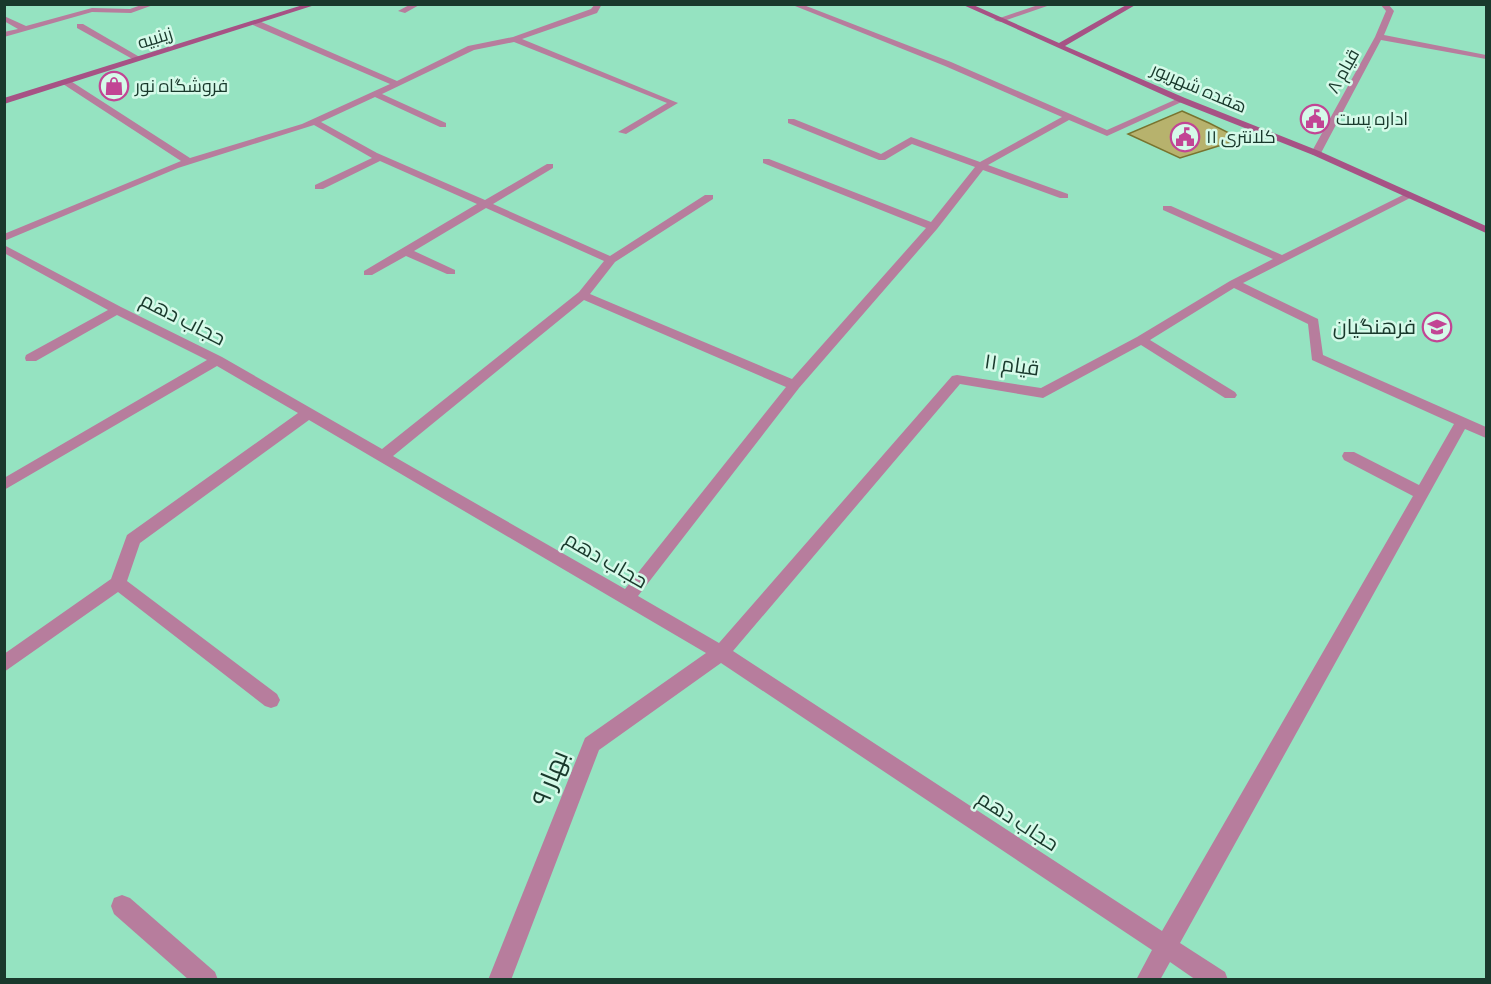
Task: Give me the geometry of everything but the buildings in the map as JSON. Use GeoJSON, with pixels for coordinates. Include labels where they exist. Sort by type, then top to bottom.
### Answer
{"type":"FeatureCollection","features":[{"type":"Feature","properties":{"kind":"main road","name":"زینبیه"},"geometry":{"type":"LineString","coordinates":[[4,101],[315,4]]}},
{"type":"Feature","properties":{"kind":"main road","name":"هفده شهریور"},"geometry":{"type":"LineString","coordinates":[[964,4],[1182,100],[1316,153],[1486,230]]}},
{"type":"Feature","properties":{"kind":"main road"},"geometry":{"type":"LineString","coordinates":[[1059,46],[1134,4]]}},
{"type":"Feature","properties":{"kind":"street"},"geometry":{"type":"LineString","coordinates":[[4,34],[92,10],[131,11],[153,4]]}},
{"type":"Feature","properties":{"kind":"street"},"geometry":{"type":"LineString","coordinates":[[402,11],[418,4]]}},
{"type":"Feature","properties":{"kind":"street"},"geometry":{"type":"LineString","coordinates":[[4,238],[189,162],[315,122],[471,48],[515,39],[594,11],[599,4]]}},
{"type":"Feature","properties":{"kind":"street"},"geometry":{"type":"LineString","coordinates":[[793,4],[948,64],[1107,133],[1182,100]]}},
{"type":"Feature","properties":{"kind":"street"},"geometry":{"type":"LineString","coordinates":[[998,20],[1050,4]]}},
{"type":"Feature","properties":{"kind":"street","name":"قیام ۸"},"geometry":{"type":"LineString","coordinates":[[1316,153],[1379,38],[1390,11],[1383,4]]}},
{"type":"Feature","properties":{"kind":"street"},"geometry":{"type":"LineString","coordinates":[[4,18],[25,29]]}},
{"type":"Feature","properties":{"kind":"street"},"geometry":{"type":"LineString","coordinates":[[256,23],[398,84]]}},
{"type":"Feature","properties":{"kind":"street"},"geometry":{"type":"LineString","coordinates":[[80,26],[139,59]]}},
{"type":"Feature","properties":{"kind":"street"},"geometry":{"type":"LineString","coordinates":[[1379,38],[1486,57]]}},
{"type":"Feature","properties":{"kind":"street"},"geometry":{"type":"LineString","coordinates":[[515,39],[674,103],[623,132]]}},
{"type":"Feature","properties":{"kind":"street"},"geometry":{"type":"LineString","coordinates":[[66,82],[189,162]]}},
{"type":"Feature","properties":{"kind":"street"},"geometry":{"type":"LineString","coordinates":[[375,94],[443,125]]}},
{"type":"Feature","properties":{"kind":"street"},"geometry":{"type":"LineString","coordinates":[[627,598],[794,385],[933,227],[981,165],[1068,117]]}},
{"type":"Feature","properties":{"kind":"street"},"geometry":{"type":"LineString","coordinates":[[791,121],[882,158],[911,140],[1064,196]]}},
{"type":"Feature","properties":{"kind":"street"},"geometry":{"type":"LineString","coordinates":[[315,122],[379,158],[319,187]]}},
{"type":"Feature","properties":{"kind":"street"},"geometry":{"type":"LineString","coordinates":[[374,155],[611,260]]}},
{"type":"Feature","properties":{"kind":"street"},"geometry":{"type":"LineString","coordinates":[[766,161],[933,227]]}},
{"type":"Feature","properties":{"kind":"street"},"geometry":{"type":"LineString","coordinates":[[368,273],[550,166]]}},
{"type":"Feature","properties":{"kind":"street","name":"قیام ۱۱"},"geometry":{"type":"LineString","coordinates":[[721,653],[957,379],[1043,393],[1141,340],[1234,283],[1408,196]]}},
{"type":"Feature","properties":{"kind":"street"},"geometry":{"type":"LineString","coordinates":[[383,456],[583,295],[611,260],[709,197]]}},
{"type":"Feature","properties":{"kind":"street"},"geometry":{"type":"LineString","coordinates":[[1167,208],[1283,259]]}},
{"type":"Feature","properties":{"kind":"street","name":"حجاب دهم"},"geometry":{"type":"LineString","coordinates":[[4,248],[117,310],[217,360],[721,653],[1217,980]]}},
{"type":"Feature","properties":{"kind":"street"},"geometry":{"type":"LineString","coordinates":[[407,252],[451,272]]}},
{"type":"Feature","properties":{"kind":"street"},"geometry":{"type":"LineString","coordinates":[[1234,283],[1314,322],[1317,357],[1486,434]]}},
{"type":"Feature","properties":{"kind":"street"},"geometry":{"type":"LineString","coordinates":[[583,295],[794,385]]}},
{"type":"Feature","properties":{"kind":"street"},"geometry":{"type":"LineString","coordinates":[[31,358],[117,310]]}},
{"type":"Feature","properties":{"kind":"street"},"geometry":{"type":"LineString","coordinates":[[1141,340],[1230,395]]}},
{"type":"Feature","properties":{"kind":"street"},"geometry":{"type":"LineString","coordinates":[[4,485],[217,360]]}},
{"type":"Feature","properties":{"kind":"street"},"geometry":{"type":"LineString","coordinates":[[4,664],[118,583],[133,539],[308,413]]}},
{"type":"Feature","properties":{"kind":"street"},"geometry":{"type":"LineString","coordinates":[[1147,980],[1462,422]]}},
{"type":"Feature","properties":{"kind":"street"},"geometry":{"type":"LineString","coordinates":[[1349,456],[1422,494]]}},
{"type":"Feature","properties":{"kind":"street"},"geometry":{"type":"LineString","coordinates":[[118,583],[271,700]]}},
{"type":"Feature","properties":{"kind":"street","name":"بهار ۹"},"geometry":{"type":"LineString","coordinates":[[499,980],[592,744],[721,653]]}},
{"type":"Feature","properties":{"kind":"street"},"geometry":{"type":"LineString","coordinates":[[122,906],[207,980]]}},
{"type":"Feature","properties":{"kind":"place","name":"فروشگاه نور"},"geometry":{"type":"Point","coordinates":[114,86]}},
{"type":"Feature","properties":{"kind":"place","name":"اداره پست"},"geometry":{"type":"Point","coordinates":[1315,119]}},
{"type":"Feature","properties":{"kind":"place","name":"کلانتری ۱۱"},"geometry":{"type":"Point","coordinates":[1185,137]}},
{"type":"Feature","properties":{"kind":"place","name":"فرهنگیان"},"geometry":{"type":"Point","coordinates":[1437,327]}}]}
